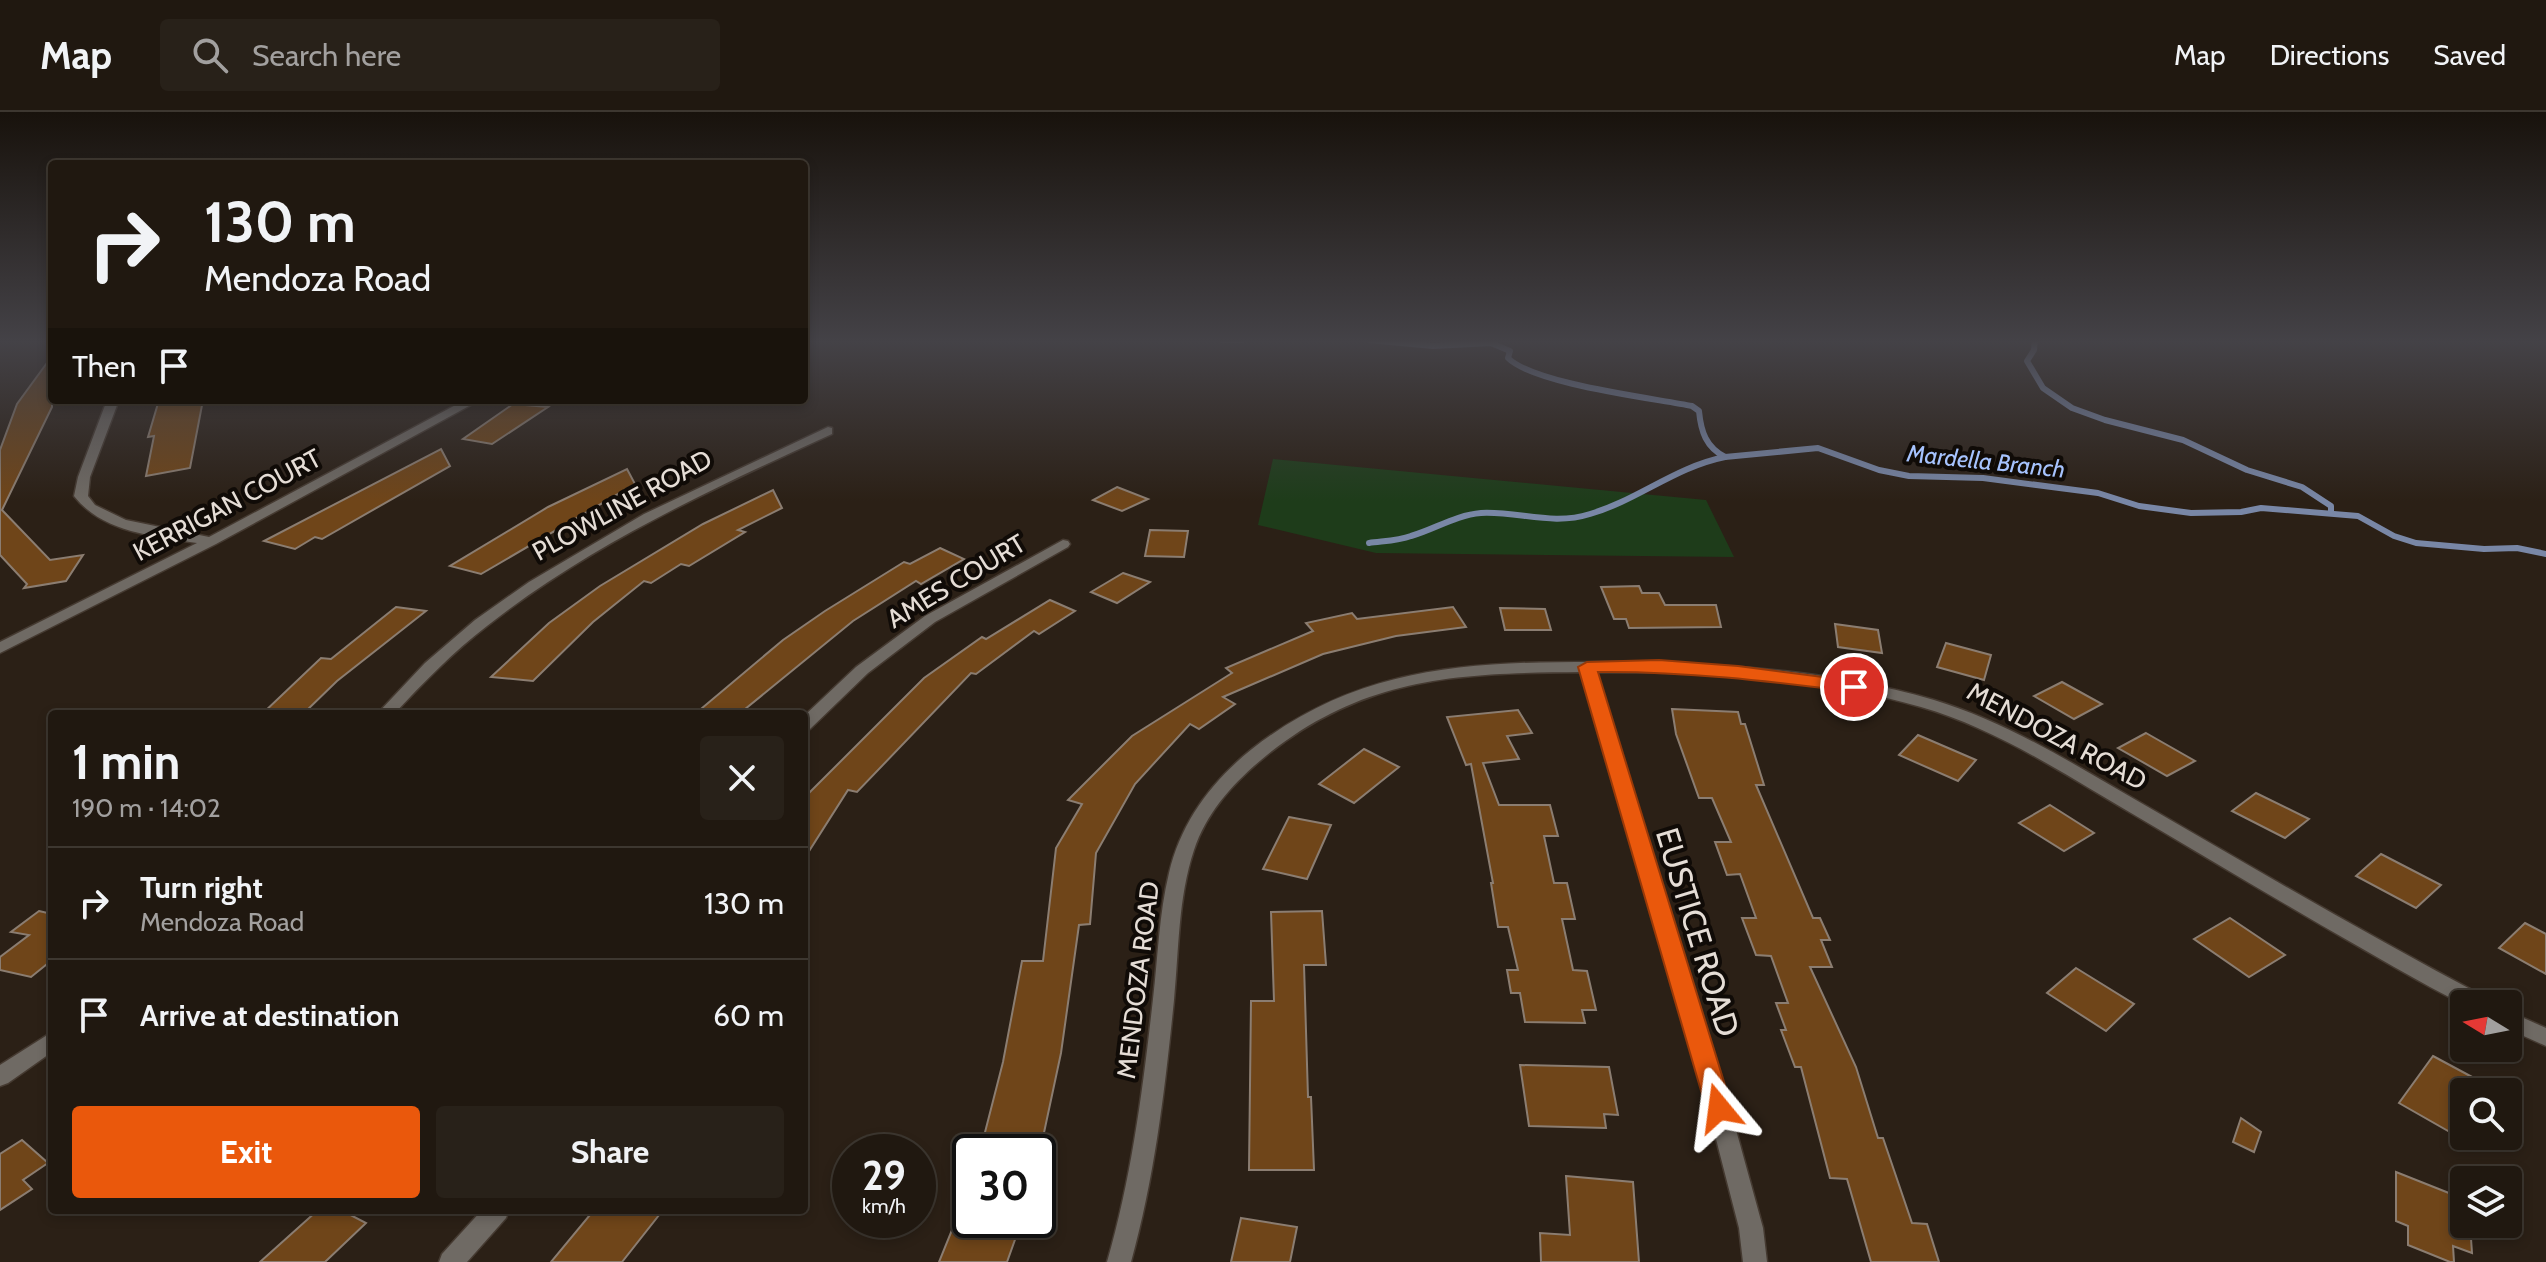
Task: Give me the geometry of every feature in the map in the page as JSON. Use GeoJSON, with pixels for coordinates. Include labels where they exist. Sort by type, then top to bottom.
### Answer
{"type":"FeatureCollection","features":[{"type":"Feature","properties":{"kind":"street"},"geometry":{"type":"LineString","coordinates":[[111,404],[84,477],[81,496],[88,509],[107,520],[211,541]]}},
{"type":"Feature","properties":{"kind":"street","name":"KERRIGAN COURT"},"geometry":{"type":"LineString","coordinates":[[0,648],[211,541],[467,404]]}},
{"type":"Feature","properties":{"kind":"street","name":"PLOWLINE ROAD"},"geometry":{"type":"LineString","coordinates":[[389,710],[460,642],[564,565],[686,497],[828,431]]}},
{"type":"Feature","properties":{"kind":"street","name":"AMES COURT"},"geometry":{"type":"LineString","coordinates":[[808,721],[862,670],[930,619],[1063,544]]}},
{"type":"Feature","properties":{"kind":"street","name":"MENDOZA ROAD"},"geometry":{"type":"LineString","coordinates":[[1119,1262],[1132,1218],[1146,1145],[1176,879],[1194,828],[1220,789],[1262,750],[1313,718],[1378,688],[1436,674],[1494,667],[1659,666],[1738,671],[1854,687],[1933,704],[2038,751],[2453,990]]}},
{"type":"Feature","properties":{"kind":"street","name":"EUSTICE ROAD"},"geometry":{"type":"LineString","coordinates":[[1587,667],[1719,1108],[1751,1228],[1755,1262]]}},
{"type":"Feature","properties":{"kind":"street"},"geometry":{"type":"LineString","coordinates":[[2522,1026],[2546,1038]]}},
{"type":"Feature","properties":{"kind":"street"},"geometry":{"type":"LineString","coordinates":[[0,1077],[48,1044]]}},
{"type":"Feature","properties":{"kind":"street"},"geometry":{"type":"LineString","coordinates":[[451,1262],[493,1214]]}},
{"type":"Feature","properties":{"kind":"green space"},"geometry":{"type":"Polygon","coordinates":[[[1273,459],[1706,500],[1734,557],[1376,553],[1258,525],[1273,459]]]}},
{"type":"Feature","properties":{"kind":"building"},"geometry":{"type":"Polygon","coordinates":[[[25,394],[48,394],[48,404],[52,407],[2,510],[50,560],[83,555],[66,581],[24,588],[27,584],[0,555],[0,450],[17,404],[25,394]]]}},
{"type":"Feature","properties":{"kind":"building"},"geometry":{"type":"Polygon","coordinates":[[[158,404],[202,404],[190,468],[146,476],[154,436],[148,437],[158,404]]]}},
{"type":"Feature","properties":{"kind":"building"},"geometry":{"type":"Polygon","coordinates":[[[513,404],[548,407],[492,444],[463,439],[513,404]]]}},
{"type":"Feature","properties":{"kind":"building"},"geometry":{"type":"Polygon","coordinates":[[[441,449],[450,466],[322,539],[315,537],[295,549],[264,541],[441,449]]]}},
{"type":"Feature","properties":{"kind":"building"},"geometry":{"type":"Polygon","coordinates":[[[627,469],[635,484],[481,574],[450,566],[548,507],[627,469]]]}},
{"type":"Feature","properties":{"kind":"building"},"geometry":{"type":"Polygon","coordinates":[[[1117,487],[1148,499],[1122,511],[1093,500],[1117,487]]]}},
{"type":"Feature","properties":{"kind":"building"},"geometry":{"type":"Polygon","coordinates":[[[773,490],[782,508],[738,530],[745,532],[689,566],[681,564],[651,583],[644,581],[593,622],[533,681],[491,677],[549,623],[600,586],[703,524],[773,490]]]}},
{"type":"Feature","properties":{"kind":"building"},"geometry":{"type":"Polygon","coordinates":[[[1150,530],[1188,531],[1184,557],[1145,556],[1150,530]]]}},
{"type":"Feature","properties":{"kind":"building"},"geometry":{"type":"Polygon","coordinates":[[[940,548],[964,559],[921,584],[916,581],[853,621],[744,710],[700,710],[783,640],[904,562],[910,564],[940,548]]]}},
{"type":"Feature","properties":{"kind":"building"},"geometry":{"type":"Polygon","coordinates":[[[1123,573],[1150,582],[1117,603],[1091,592],[1123,573]]]}},
{"type":"Feature","properties":{"kind":"building"},"geometry":{"type":"Polygon","coordinates":[[[1639,586],[1642,593],[1659,593],[1665,605],[1716,605],[1721,627],[1629,628],[1626,619],[1614,619],[1601,587],[1639,586]]]}},
{"type":"Feature","properties":{"kind":"building"},"geometry":{"type":"Polygon","coordinates":[[[1050,600],[1075,611],[1039,634],[1034,631],[976,674],[971,673],[857,792],[848,790],[808,853],[808,794],[924,678],[982,637],[986,639],[1050,600]]]}},
{"type":"Feature","properties":{"kind":"building"},"geometry":{"type":"Polygon","coordinates":[[[396,607],[426,611],[337,681],[307,710],[266,710],[321,658],[331,659],[396,607]]]}},
{"type":"Feature","properties":{"kind":"building"},"geometry":{"type":"Polygon","coordinates":[[[1453,607],[1466,627],[1396,636],[1323,654],[1223,697],[1235,704],[1199,729],[1190,724],[1135,784],[1096,853],[1090,924],[1079,925],[1061,1053],[1044,1134],[985,1134],[1003,1062],[1022,961],[1043,961],[1056,848],[1082,804],[1068,800],[1132,736],[1232,673],[1226,668],[1313,631],[1306,623],[1352,613],[1357,619],[1453,607]]]}},
{"type":"Feature","properties":{"kind":"building"},"geometry":{"type":"Polygon","coordinates":[[[1500,608],[1545,609],[1551,630],[1505,630],[1500,608]]]}},
{"type":"Feature","properties":{"kind":"building"},"geometry":{"type":"Polygon","coordinates":[[[1835,624],[1878,630],[1882,653],[1838,647],[1835,624]]]}},
{"type":"Feature","properties":{"kind":"building"},"geometry":{"type":"Polygon","coordinates":[[[1946,643],[1991,655],[1984,680],[1937,667],[1946,643]]]}},
{"type":"Feature","properties":{"kind":"building"},"geometry":{"type":"Polygon","coordinates":[[[2062,682],[2102,704],[2074,719],[2034,696],[2062,682]]]}},
{"type":"Feature","properties":{"kind":"building"},"geometry":{"type":"Polygon","coordinates":[[[1672,709],[1738,712],[1741,724],[1745,724],[1764,785],[1756,785],[1813,918],[1820,918],[1830,940],[1821,940],[1832,967],[1810,967],[1856,1067],[1878,1138],[1883,1138],[1912,1223],[1927,1224],[1939,1262],[1871,1262],[1847,1179],[1830,1178],[1801,1067],[1795,1067],[1781,1030],[1786,1030],[1776,1003],[1788,1003],[1771,956],[1756,955],[1742,918],[1756,918],[1740,874],[1727,875],[1715,842],[1731,842],[1712,798],[1699,798],[1676,734],[1672,709]]]}},
{"type":"Feature","properties":{"kind":"building"},"geometry":{"type":"Polygon","coordinates":[[[1518,710],[1532,733],[1507,736],[1519,759],[1483,763],[1499,805],[1550,805],[1558,836],[1544,836],[1554,883],[1567,883],[1575,919],[1562,919],[1573,970],[1587,971],[1596,1010],[1582,1010],[1585,1023],[1525,1022],[1520,993],[1511,993],[1507,970],[1518,970],[1508,927],[1498,927],[1471,764],[1466,765],[1447,717],[1518,710]]]}},
{"type":"Feature","properties":{"kind":"building"},"geometry":{"type":"Polygon","coordinates":[[[2146,733],[2195,761],[2167,776],[2118,748],[2146,733]]]}},
{"type":"Feature","properties":{"kind":"building"},"geometry":{"type":"Polygon","coordinates":[[[1918,735],[1976,760],[1958,781],[1899,755],[1918,735]]]}},
{"type":"Feature","properties":{"kind":"building"},"geometry":{"type":"Polygon","coordinates":[[[1364,749],[1399,767],[1354,803],[1319,784],[1364,749]]]}},
{"type":"Feature","properties":{"kind":"building"},"geometry":{"type":"Polygon","coordinates":[[[2256,793],[2309,819],[2285,838],[2232,811],[2256,793]]]}},
{"type":"Feature","properties":{"kind":"building"},"geometry":{"type":"Polygon","coordinates":[[[2050,805],[2094,833],[2064,851],[2019,823],[2050,805]]]}},
{"type":"Feature","properties":{"kind":"building"},"geometry":{"type":"Polygon","coordinates":[[[1289,817],[1331,825],[1307,879],[1263,869],[1289,817]]]}},
{"type":"Feature","properties":{"kind":"building"},"geometry":{"type":"Polygon","coordinates":[[[2381,854],[2441,885],[2416,908],[2356,876],[2381,854]]]}},
{"type":"Feature","properties":{"kind":"building"},"geometry":{"type":"Polygon","coordinates":[[[39,911],[48,913],[48,963],[31,977],[0,970],[0,957],[29,935],[11,932],[39,911]]]}},
{"type":"Feature","properties":{"kind":"building"},"geometry":{"type":"Polygon","coordinates":[[[1322,911],[1326,965],[1304,965],[1308,1097],[1311,1097],[1314,1170],[1249,1170],[1251,1001],[1274,1001],[1271,912],[1322,911]]]}},
{"type":"Feature","properties":{"kind":"building"},"geometry":{"type":"Polygon","coordinates":[[[2230,918],[2285,955],[2249,977],[2194,939],[2230,918]]]}},
{"type":"Feature","properties":{"kind":"building"},"geometry":{"type":"Polygon","coordinates":[[[2525,923],[2546,934],[2546,974],[2499,948],[2525,923]]]}},
{"type":"Feature","properties":{"kind":"building"},"geometry":{"type":"Polygon","coordinates":[[[2076,968],[2134,1004],[2106,1031],[2047,993],[2076,968]]]}},
{"type":"Feature","properties":{"kind":"building"},"geometry":{"type":"Polygon","coordinates":[[[2433,1056],[2474,1078],[2450,1078],[2450,1132],[2399,1103],[2433,1056]]]}},
{"type":"Feature","properties":{"kind":"building"},"geometry":{"type":"Polygon","coordinates":[[[1520,1065],[1609,1067],[1618,1115],[1604,1114],[1606,1128],[1529,1126],[1520,1065]]]}},
{"type":"Feature","properties":{"kind":"building"},"geometry":{"type":"Polygon","coordinates":[[[2241,1118],[2261,1132],[2254,1152],[2233,1142],[2241,1118]]]}},
{"type":"Feature","properties":{"kind":"building"},"geometry":{"type":"Polygon","coordinates":[[[22,1140],[48,1163],[23,1180],[32,1189],[0,1210],[0,1154],[22,1140]]]}},
{"type":"Feature","properties":{"kind":"building"},"geometry":{"type":"Polygon","coordinates":[[[2396,1172],[2450,1193],[2450,1238],[2471,1238],[2472,1253],[2453,1246],[2454,1262],[2450,1262],[2408,1245],[2408,1226],[2396,1221],[2396,1172]]]}},
{"type":"Feature","properties":{"kind":"building"},"geometry":{"type":"Polygon","coordinates":[[[1566,1176],[1633,1182],[1639,1262],[1541,1262],[1540,1233],[1570,1235],[1566,1176]]]}},
{"type":"Feature","properties":{"kind":"building"},"geometry":{"type":"Polygon","coordinates":[[[314,1214],[349,1214],[366,1223],[325,1262],[260,1262],[314,1214]]]}},
{"type":"Feature","properties":{"kind":"building"},"geometry":{"type":"Polygon","coordinates":[[[591,1214],[660,1214],[622,1262],[551,1262],[591,1214]]]}},
{"type":"Feature","properties":{"kind":"building"},"geometry":{"type":"Polygon","coordinates":[[[1241,1218],[1297,1227],[1290,1262],[1231,1262],[1241,1218]]]}},
{"type":"Feature","properties":{"kind":"building"},"geometry":{"type":"Polygon","coordinates":[[[952,1230],[952,1238],[1016,1238],[1007,1262],[939,1262],[952,1230]]]}},
{"type":"Feature","properties":{"kind":"waterway","name":"Mardella Branch"},"geometry":{"type":"LineString","coordinates":[[1622,394],[1692,406],[1699,411],[1709,444],[1725,457]]}},
{"type":"Feature","properties":{"kind":"waterway"},"geometry":{"type":"LineString","coordinates":[[2051,394],[2072,408],[2183,440],[2247,470],[2302,487],[2331,506],[2331,513]]}},
{"type":"Feature","properties":{"kind":"waterway","name":"Mardella Branch"},"geometry":{"type":"LineString","coordinates":[[1725,457],[1818,448],[1879,470],[1909,476],[1983,478],[2098,493],[2139,506],[2191,513],[2241,512],[2261,508],[2358,516],[2394,536],[2416,543],[2484,549],[2517,548],[2546,554]]}},
{"type":"Feature","properties":{"kind":"waterway"},"geometry":{"type":"LineString","coordinates":[[1369,543],[1406,538],[1472,514],[1562,519],[1590,514],[1690,468],[1725,457]]}},
{"type":"Feature","properties":{"kind":"route"},"geometry":{"type":"LineString","coordinates":[[1719,1108],[1587,667],[1659,666],[1738,671],[1854,687]]}}]}
